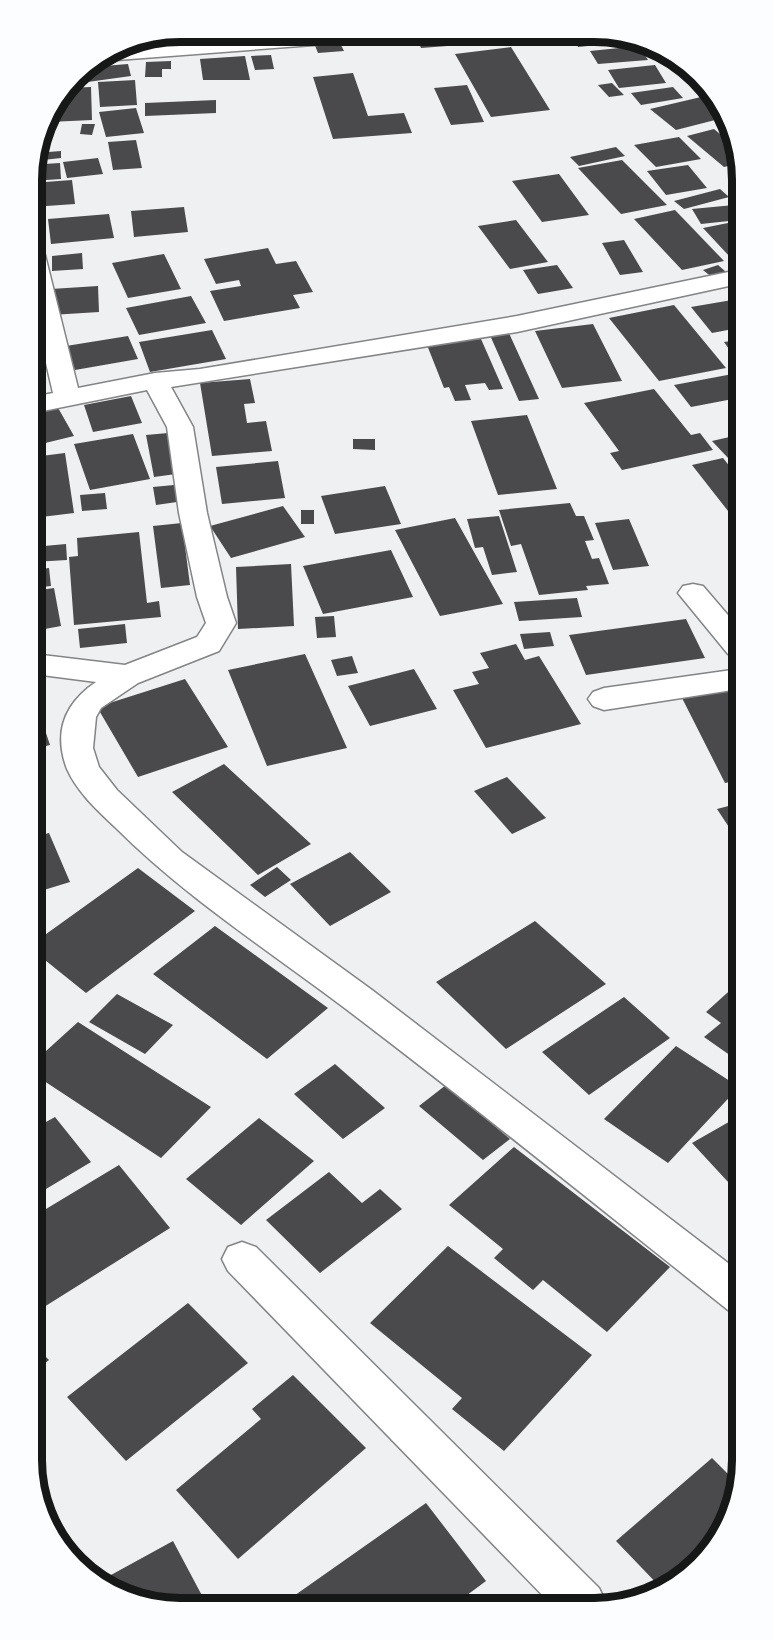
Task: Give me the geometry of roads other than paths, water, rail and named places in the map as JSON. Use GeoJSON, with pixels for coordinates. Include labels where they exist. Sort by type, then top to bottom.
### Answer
{"type":"FeatureCollection","features":[{"type":"Feature","properties":{"kind":"street"},"geometry":{"type":"LineString","coordinates":[[136,50],[184,42]]}},
{"type":"Feature","properties":{"kind":"street"},"geometry":{"type":"LineString","coordinates":[[42,404],[155,381],[200,377],[517,324],[732,278]]}},
{"type":"Feature","properties":{"kind":"street"},"geometry":{"type":"LineString","coordinates":[[42,298],[68,400]]}},
{"type":"Feature","properties":{"kind":"street"},"geometry":{"type":"LineString","coordinates":[[155,381],[180,427],[193,513],[220,623],[208,644],[127,676],[90,701],[80,716],[77,748],[84,770],[105,798],[170,861],[359,1000],[595,1180],[732,1289]]}},
{"type":"Feature","properties":{"kind":"street"},"geometry":{"type":"LineString","coordinates":[[693,593],[732,639]]}},
{"type":"Feature","properties":{"kind":"street"},"geometry":{"type":"LineString","coordinates":[[42,665],[127,676]]}},
{"type":"Feature","properties":{"kind":"street"},"geometry":{"type":"LineString","coordinates":[[604,699],[732,680]]}},
{"type":"Feature","properties":{"kind":"street"},"geometry":{"type":"LineString","coordinates":[[242,1259],[577,1598]]}}]}
